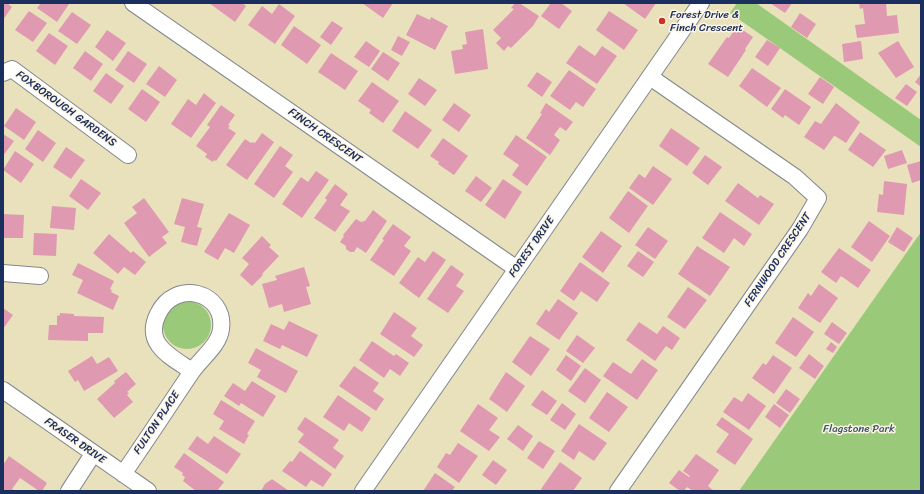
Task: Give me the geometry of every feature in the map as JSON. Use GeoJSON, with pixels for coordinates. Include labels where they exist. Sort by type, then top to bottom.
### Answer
{"type":"FeatureCollection","features":[{"type":"Feature","properties":{"kind":"street","name":"FINCH CRESCENT"},"geometry":{"type":"LineString","coordinates":[[133,3],[517,269]]}},
{"type":"Feature","properties":{"kind":"street","name":"FOREST DRIVE"},"geometry":{"type":"LineString","coordinates":[[363,491],[701,3]]}},
{"type":"Feature","properties":{"kind":"street","name":"FOXBOROUGH GARDENS"},"geometry":{"type":"LineString","coordinates":[[3,73],[12,69],[128,155]]}},
{"type":"Feature","properties":{"kind":"street","name":"FERNWOOD CRESCENT"},"geometry":{"type":"LineString","coordinates":[[618,491],[800,229],[818,198],[795,177],[650,77]]}},
{"type":"Feature","properties":{"kind":"street"},"geometry":{"type":"LineString","coordinates":[[3,273],[40,276]]}},
{"type":"Feature","properties":{"kind":"street","name":"FULTON PLACE"},"geometry":{"type":"LineString","coordinates":[[123,474],[192,371],[215,344],[221,328],[219,312],[208,299],[201,295],[186,293],[171,298],[166,303],[157,316],[154,324],[154,332],[156,339],[164,352],[192,371]]}},
{"type":"Feature","properties":{"kind":"street","name":"FRASER DRIVE"},"geometry":{"type":"LineString","coordinates":[[3,390],[148,491]]}},
{"type":"Feature","properties":{"kind":"street"},"geometry":{"type":"LineString","coordinates":[[69,491],[93,454]]}},
{"type":"Feature","properties":{"kind":"green space"},"geometry":{"type":"Polygon","coordinates":[[[737,3],[756,3],[921,120],[921,147],[730,13],[737,3]]]}},
{"type":"Feature","properties":{"kind":"green space","name":"Flagstone Park"},"geometry":{"type":"Polygon","coordinates":[[[921,232],[921,491],[739,491],[921,232]]]}},
{"type":"Feature","properties":{"kind":"green space"},"geometry":{"type":"Polygon","coordinates":[[[187,301],[196,303],[204,308],[209,316],[211,325],[209,334],[204,342],[196,347],[187,349],[178,347],[170,342],[165,334],[163,325],[165,316],[170,308],[178,303],[187,301]]]}},
{"type":"Feature","properties":{"kind":"building"},"geometry":{"type":"Polygon","coordinates":[[[3,3],[7,3],[12,7],[3,20],[3,3]]]}},
{"type":"Feature","properties":{"kind":"building"},"geometry":{"type":"Polygon","coordinates":[[[41,3],[69,4],[57,22],[37,8],[41,3]]]}},
{"type":"Feature","properties":{"kind":"building"},"geometry":{"type":"Polygon","coordinates":[[[209,3],[242,3],[246,6],[235,22],[209,3]]]}},
{"type":"Feature","properties":{"kind":"building"},"geometry":{"type":"Polygon","coordinates":[[[362,3],[393,3],[383,18],[362,3]]]}},
{"type":"Feature","properties":{"kind":"building"},"geometry":{"type":"Polygon","coordinates":[[[515,3],[519,3],[539,16],[533,26],[511,48],[508,46],[504,51],[496,43],[501,38],[493,30],[514,9],[511,8],[515,3]]]}},
{"type":"Feature","properties":{"kind":"building"},"geometry":{"type":"Polygon","coordinates":[[[551,3],[561,3],[572,11],[559,29],[541,16],[551,3]]]}},
{"type":"Feature","properties":{"kind":"building"},"geometry":{"type":"Polygon","coordinates":[[[623,3],[656,3],[645,19],[623,3]]]}},
{"type":"Feature","properties":{"kind":"building"},"geometry":{"type":"Polygon","coordinates":[[[770,3],[792,3],[785,13],[770,3]]]}},
{"type":"Feature","properties":{"kind":"building"},"geometry":{"type":"Polygon","coordinates":[[[859,3],[886,3],[887,16],[897,15],[899,33],[857,38],[855,25],[865,24],[863,8],[860,9],[859,3]]]}},
{"type":"Feature","properties":{"kind":"building"},"geometry":{"type":"Polygon","coordinates":[[[279,4],[295,16],[275,44],[248,25],[262,6],[272,14],[279,4]]]}},
{"type":"Feature","properties":{"kind":"building"},"geometry":{"type":"Polygon","coordinates":[[[29,11],[47,23],[33,42],[15,30],[29,11]]]}},
{"type":"Feature","properties":{"kind":"building"},"geometry":{"type":"Polygon","coordinates":[[[609,11],[638,30],[624,50],[596,30],[609,11]]]}},
{"type":"Feature","properties":{"kind":"building"},"geometry":{"type":"Polygon","coordinates":[[[72,12],[91,25],[77,44],[58,31],[72,12]]]}},
{"type":"Feature","properties":{"kind":"building"},"geometry":{"type":"Polygon","coordinates":[[[800,13],[816,24],[807,38],[791,27],[800,13]]]}},
{"type":"Feature","properties":{"kind":"building"},"geometry":{"type":"Polygon","coordinates":[[[417,14],[430,20],[431,17],[448,26],[435,50],[406,35],[417,14]]]}},
{"type":"Feature","properties":{"kind":"building"},"geometry":{"type":"Polygon","coordinates":[[[332,21],[343,28],[331,45],[320,37],[332,21]]]}},
{"type":"Feature","properties":{"kind":"building"},"geometry":{"type":"Polygon","coordinates":[[[294,26],[321,45],[307,64],[281,45],[294,26]]]}},
{"type":"Feature","properties":{"kind":"building"},"geometry":{"type":"Polygon","coordinates":[[[737,26],[753,37],[728,77],[708,64],[727,37],[729,38],[737,26]]]}},
{"type":"Feature","properties":{"kind":"building"},"geometry":{"type":"Polygon","coordinates":[[[483,29],[488,69],[455,74],[451,51],[463,49],[462,45],[467,44],[465,32],[483,29]]]}},
{"type":"Feature","properties":{"kind":"building"},"geometry":{"type":"Polygon","coordinates":[[[107,30],[126,43],[113,61],[95,47],[107,30]]]}},
{"type":"Feature","properties":{"kind":"building"},"geometry":{"type":"Polygon","coordinates":[[[49,33],[68,46],[55,65],[36,51],[49,33]]]}},
{"type":"Feature","properties":{"kind":"building"},"geometry":{"type":"Polygon","coordinates":[[[398,36],[410,42],[402,56],[391,50],[398,36]]]}},
{"type":"Feature","properties":{"kind":"building"},"geometry":{"type":"Polygon","coordinates":[[[767,40],[780,48],[768,66],[755,57],[767,40]]]}},
{"type":"Feature","properties":{"kind":"building"},"geometry":{"type":"Polygon","coordinates":[[[366,41],[380,51],[369,67],[354,57],[366,41]]]}},
{"type":"Feature","properties":{"kind":"building"},"geometry":{"type":"Polygon","coordinates":[[[861,41],[863,59],[844,62],[842,44],[861,41]]]}},
{"type":"Feature","properties":{"kind":"building"},"geometry":{"type":"Polygon","coordinates":[[[898,41],[914,67],[896,78],[878,53],[898,41]]]}},
{"type":"Feature","properties":{"kind":"building"},"geometry":{"type":"Polygon","coordinates":[[[579,45],[595,56],[602,46],[617,56],[597,84],[566,63],[579,45]]]}},
{"type":"Feature","properties":{"kind":"building"},"geometry":{"type":"Polygon","coordinates":[[[85,51],[103,64],[91,81],[73,68],[85,51]]]}},
{"type":"Feature","properties":{"kind":"building"},"geometry":{"type":"Polygon","coordinates":[[[128,51],[147,64],[134,83],[115,70],[128,51]]]}},
{"type":"Feature","properties":{"kind":"building"},"geometry":{"type":"Polygon","coordinates":[[[383,52],[400,63],[388,81],[371,69],[383,52]]]}},
{"type":"Feature","properties":{"kind":"building"},"geometry":{"type":"Polygon","coordinates":[[[331,53],[358,71],[345,90],[318,72],[331,53]]]}},
{"type":"Feature","properties":{"kind":"building"},"geometry":{"type":"Polygon","coordinates":[[[159,66],[177,80],[165,97],[146,84],[159,66]]]}},
{"type":"Feature","properties":{"kind":"building"},"geometry":{"type":"Polygon","coordinates":[[[752,68],[781,88],[767,107],[739,86],[752,68]]]}},
{"type":"Feature","properties":{"kind":"building"},"geometry":{"type":"Polygon","coordinates":[[[569,70],[596,89],[583,107],[576,102],[570,110],[550,96],[569,70]]]}},
{"type":"Feature","properties":{"kind":"building"},"geometry":{"type":"Polygon","coordinates":[[[537,72],[552,82],[542,97],[527,86],[537,72]]]}},
{"type":"Feature","properties":{"kind":"building"},"geometry":{"type":"Polygon","coordinates":[[[106,73],[124,86],[111,104],[93,91],[106,73]]]}},
{"type":"Feature","properties":{"kind":"building"},"geometry":{"type":"Polygon","coordinates":[[[921,74],[921,87],[915,82],[921,74]]]}},
{"type":"Feature","properties":{"kind":"building"},"geometry":{"type":"Polygon","coordinates":[[[820,77],[834,87],[823,104],[808,94],[820,77]]]}},
{"type":"Feature","properties":{"kind":"building"},"geometry":{"type":"Polygon","coordinates":[[[419,78],[437,90],[425,106],[408,94],[419,78]]]}},
{"type":"Feature","properties":{"kind":"building"},"geometry":{"type":"Polygon","coordinates":[[[372,82],[399,101],[383,123],[369,113],[371,110],[358,101],[372,82]]]}},
{"type":"Feature","properties":{"kind":"building"},"geometry":{"type":"Polygon","coordinates":[[[906,84],[917,92],[907,106],[895,98],[906,84]]]}},
{"type":"Feature","properties":{"kind":"building"},"geometry":{"type":"Polygon","coordinates":[[[142,89],[160,102],[146,122],[128,109],[142,89]]]}},
{"type":"Feature","properties":{"kind":"building"},"geometry":{"type":"Polygon","coordinates":[[[785,89],[811,107],[799,125],[785,115],[783,118],[771,109],[785,89]]]}},
{"type":"Feature","properties":{"kind":"building"},"geometry":{"type":"Polygon","coordinates":[[[204,93],[216,103],[191,138],[171,124],[188,99],[196,105],[204,93]]]}},
{"type":"Feature","properties":{"kind":"building"},"geometry":{"type":"Polygon","coordinates":[[[454,103],[471,115],[459,132],[442,120],[454,103]]]}},
{"type":"Feature","properties":{"kind":"building"},"geometry":{"type":"Polygon","coordinates":[[[546,103],[573,122],[566,131],[560,127],[554,135],[560,140],[550,155],[526,138],[542,114],[540,113],[546,103]]]}},
{"type":"Feature","properties":{"kind":"building"},"geometry":{"type":"Polygon","coordinates":[[[836,103],[860,122],[846,143],[834,136],[824,150],[804,137],[815,121],[821,124],[836,103]]]}},
{"type":"Feature","properties":{"kind":"building"},"geometry":{"type":"Polygon","coordinates":[[[221,105],[235,115],[228,125],[230,126],[228,128],[236,133],[216,161],[214,160],[213,162],[205,157],[207,154],[196,146],[210,127],[207,125],[221,105]]]}},
{"type":"Feature","properties":{"kind":"building"},"geometry":{"type":"Polygon","coordinates":[[[16,108],[36,122],[24,140],[4,126],[16,108]]]}},
{"type":"Feature","properties":{"kind":"building"},"geometry":{"type":"Polygon","coordinates":[[[405,111],[432,130],[418,149],[392,131],[405,111]]]}},
{"type":"Feature","properties":{"kind":"building"},"geometry":{"type":"Polygon","coordinates":[[[671,128],[700,148],[687,166],[659,146],[671,128]]]}},
{"type":"Feature","properties":{"kind":"building"},"geometry":{"type":"Polygon","coordinates":[[[38,130],[56,143],[43,162],[25,149],[38,130]]]}},
{"type":"Feature","properties":{"kind":"building"},"geometry":{"type":"Polygon","coordinates":[[[860,132],[886,150],[873,167],[848,150],[860,132]]]}},
{"type":"Feature","properties":{"kind":"building"},"geometry":{"type":"Polygon","coordinates":[[[262,133],[274,142],[247,180],[226,165],[245,139],[251,143],[255,143],[262,133]]]}},
{"type":"Feature","properties":{"kind":"building"},"geometry":{"type":"Polygon","coordinates":[[[3,134],[14,141],[3,156],[3,134]]]}},
{"type":"Feature","properties":{"kind":"building"},"geometry":{"type":"Polygon","coordinates":[[[516,135],[547,157],[527,186],[512,175],[519,165],[503,154],[516,135]]]}},
{"type":"Feature","properties":{"kind":"building"},"geometry":{"type":"Polygon","coordinates":[[[443,138],[468,156],[454,175],[438,164],[439,162],[430,156],[443,138]]]}},
{"type":"Feature","properties":{"kind":"building"},"geometry":{"type":"Polygon","coordinates":[[[280,146],[293,155],[285,166],[293,172],[274,198],[254,184],[280,146]]]}},
{"type":"Feature","properties":{"kind":"building"},"geometry":{"type":"Polygon","coordinates":[[[66,147],[85,160],[71,179],[53,167],[66,147]]]}},
{"type":"Feature","properties":{"kind":"building"},"geometry":{"type":"Polygon","coordinates":[[[902,150],[907,163],[888,169],[884,156],[902,150]]]}},
{"type":"Feature","properties":{"kind":"building"},"geometry":{"type":"Polygon","coordinates":[[[15,151],[34,164],[21,183],[3,170],[15,151]]]}},
{"type":"Feature","properties":{"kind":"building"},"geometry":{"type":"Polygon","coordinates":[[[705,155],[722,167],[708,185],[692,173],[705,155]]]}},
{"type":"Feature","properties":{"kind":"building"},"geometry":{"type":"Polygon","coordinates":[[[921,161],[921,180],[912,183],[907,165],[921,161]]]}},
{"type":"Feature","properties":{"kind":"building"},"geometry":{"type":"Polygon","coordinates":[[[653,166],[672,179],[653,205],[629,188],[639,174],[645,178],[653,166]]]}},
{"type":"Feature","properties":{"kind":"building"},"geometry":{"type":"Polygon","coordinates":[[[316,171],[329,180],[302,218],[282,204],[301,177],[308,182],[316,171]]]}},
{"type":"Feature","properties":{"kind":"building"},"geometry":{"type":"Polygon","coordinates":[[[476,176],[492,188],[481,202],[465,191],[476,176]]]}},
{"type":"Feature","properties":{"kind":"building"},"geometry":{"type":"Polygon","coordinates":[[[81,179],[101,193],[88,210],[69,196],[81,179]]]}},
{"type":"Feature","properties":{"kind":"building"},"geometry":{"type":"Polygon","coordinates":[[[503,179],[522,192],[505,219],[485,205],[503,179]]]}},
{"type":"Feature","properties":{"kind":"building"},"geometry":{"type":"Polygon","coordinates":[[[884,181],[907,184],[904,215],[877,212],[879,194],[883,195],[884,181]]]}},
{"type":"Feature","properties":{"kind":"building"},"geometry":{"type":"Polygon","coordinates":[[[738,183],[758,198],[760,195],[774,204],[759,225],[725,201],[738,183]]]}},
{"type":"Feature","properties":{"kind":"building"},"geometry":{"type":"Polygon","coordinates":[[[335,184],[348,194],[340,205],[350,211],[335,232],[314,218],[327,200],[325,198],[335,184]]]}},
{"type":"Feature","properties":{"kind":"building"},"geometry":{"type":"Polygon","coordinates":[[[628,191],[648,206],[629,233],[609,218],[628,191]]]}},
{"type":"Feature","properties":{"kind":"building"},"geometry":{"type":"Polygon","coordinates":[[[144,198],[169,232],[162,237],[167,243],[149,257],[124,223],[137,213],[132,207],[144,198]]]}},
{"type":"Feature","properties":{"kind":"building"},"geometry":{"type":"Polygon","coordinates":[[[182,198],[204,204],[197,227],[202,228],[197,246],[181,242],[185,227],[174,224],[182,198]]]}},
{"type":"Feature","properties":{"kind":"building"},"geometry":{"type":"Polygon","coordinates":[[[52,206],[76,208],[74,230],[50,228],[52,206]]]}},
{"type":"Feature","properties":{"kind":"building"},"geometry":{"type":"Polygon","coordinates":[[[373,210],[387,221],[366,253],[357,247],[354,252],[350,252],[346,249],[346,246],[340,242],[344,236],[343,235],[356,219],[361,222],[365,221],[373,210]]]}},
{"type":"Feature","properties":{"kind":"building"},"geometry":{"type":"Polygon","coordinates":[[[720,212],[752,234],[744,246],[734,238],[724,253],[702,238],[720,212]]]}},
{"type":"Feature","properties":{"kind":"building"},"geometry":{"type":"Polygon","coordinates":[[[229,213],[250,225],[234,253],[225,248],[218,260],[204,252],[229,213]]]}},
{"type":"Feature","properties":{"kind":"building"},"geometry":{"type":"Polygon","coordinates":[[[3,214],[24,215],[23,238],[3,238],[3,214]]]}},
{"type":"Feature","properties":{"kind":"building"},"geometry":{"type":"Polygon","coordinates":[[[869,221],[890,236],[872,262],[851,247],[869,221]]]}},
{"type":"Feature","properties":{"kind":"building"},"geometry":{"type":"Polygon","coordinates":[[[393,224],[411,237],[404,246],[411,251],[394,276],[370,260],[393,224]]]}},
{"type":"Feature","properties":{"kind":"building"},"geometry":{"type":"Polygon","coordinates":[[[648,227],[668,241],[655,259],[635,245],[648,227]]]}},
{"type":"Feature","properties":{"kind":"building"},"geometry":{"type":"Polygon","coordinates":[[[897,227],[913,238],[904,252],[888,242],[897,227]]]}},
{"type":"Feature","properties":{"kind":"building"},"geometry":{"type":"Polygon","coordinates":[[[601,231],[622,246],[603,273],[582,257],[601,231]]]}},
{"type":"Feature","properties":{"kind":"building"},"geometry":{"type":"Polygon","coordinates":[[[34,233],[57,234],[56,256],[33,255],[34,233]]]}},
{"type":"Feature","properties":{"kind":"building"},"geometry":{"type":"Polygon","coordinates":[[[109,234],[131,253],[133,251],[146,262],[135,275],[124,267],[118,274],[93,253],[109,234]]]}},
{"type":"Feature","properties":{"kind":"building"},"geometry":{"type":"Polygon","coordinates":[[[262,236],[271,245],[269,247],[279,256],[252,286],[240,275],[249,264],[242,258],[262,236]]]}},
{"type":"Feature","properties":{"kind":"building"},"geometry":{"type":"Polygon","coordinates":[[[697,246],[730,267],[710,296],[678,274],[697,246]]]}},
{"type":"Feature","properties":{"kind":"building"},"geometry":{"type":"Polygon","coordinates":[[[839,248],[871,270],[858,288],[841,276],[836,283],[821,272],[839,248]]]}},
{"type":"Feature","properties":{"kind":"building"},"geometry":{"type":"Polygon","coordinates":[[[433,251],[446,260],[419,298],[399,283],[418,257],[425,262],[433,251]]]}},
{"type":"Feature","properties":{"kind":"building"},"geometry":{"type":"Polygon","coordinates":[[[638,251],[654,262],[643,277],[627,266],[638,251]]]}},
{"type":"Feature","properties":{"kind":"building"},"geometry":{"type":"Polygon","coordinates":[[[580,262],[610,283],[597,302],[581,291],[574,301],[560,291],[580,262]]]}},
{"type":"Feature","properties":{"kind":"building"},"geometry":{"type":"Polygon","coordinates":[[[78,263],[114,281],[110,289],[112,290],[111,292],[119,296],[113,310],[77,293],[83,280],[72,275],[78,263]]]}},
{"type":"Feature","properties":{"kind":"building"},"geometry":{"type":"Polygon","coordinates":[[[451,265],[464,274],[456,286],[464,291],[448,313],[427,299],[451,265]]]}},
{"type":"Feature","properties":{"kind":"building"},"geometry":{"type":"Polygon","coordinates":[[[304,267],[310,286],[306,287],[311,304],[284,312],[282,304],[269,308],[262,284],[277,280],[275,276],[304,267]]]}},
{"type":"Feature","properties":{"kind":"building"},"geometry":{"type":"Polygon","coordinates":[[[819,284],[838,298],[820,323],[798,308],[808,293],[811,296],[819,284]]]}},
{"type":"Feature","properties":{"kind":"building"},"geometry":{"type":"Polygon","coordinates":[[[688,287],[707,300],[685,329],[667,317],[688,287]]]}},
{"type":"Feature","properties":{"kind":"building"},"geometry":{"type":"Polygon","coordinates":[[[558,299],[578,313],[559,340],[536,324],[546,309],[549,312],[558,299]]]}},
{"type":"Feature","properties":{"kind":"building"},"geometry":{"type":"Polygon","coordinates":[[[3,308],[13,315],[3,329],[3,308]]]}},
{"type":"Feature","properties":{"kind":"building"},"geometry":{"type":"Polygon","coordinates":[[[394,312],[417,328],[411,336],[423,345],[414,357],[380,334],[394,312]]]}},
{"type":"Feature","properties":{"kind":"building"},"geometry":{"type":"Polygon","coordinates":[[[60,313],[74,314],[74,316],[104,317],[103,333],[88,333],[88,341],[48,340],[49,325],[57,325],[57,316],[60,315],[60,313]]]}},
{"type":"Feature","properties":{"kind":"building"},"geometry":{"type":"Polygon","coordinates":[[[793,317],[814,332],[796,357],[775,343],[793,317]]]}},
{"type":"Feature","properties":{"kind":"building"},"geometry":{"type":"Polygon","coordinates":[[[289,321],[318,335],[307,357],[282,345],[280,349],[263,341],[271,324],[284,330],[289,321]]]}},
{"type":"Feature","properties":{"kind":"building"},"geometry":{"type":"Polygon","coordinates":[[[639,322],[657,334],[663,326],[680,338],[672,350],[666,346],[655,361],[626,340],[639,322]]]}},
{"type":"Feature","properties":{"kind":"building"},"geometry":{"type":"Polygon","coordinates":[[[832,322],[847,333],[839,344],[824,334],[832,322]]]}},
{"type":"Feature","properties":{"kind":"building"},"geometry":{"type":"Polygon","coordinates":[[[577,335],[595,348],[583,363],[566,351],[577,335]]]}},
{"type":"Feature","properties":{"kind":"building"},"geometry":{"type":"Polygon","coordinates":[[[530,336],[550,349],[531,376],[512,362],[530,336]]]}},
{"type":"Feature","properties":{"kind":"building"},"geometry":{"type":"Polygon","coordinates":[[[372,341],[394,356],[396,354],[409,363],[400,376],[390,369],[384,378],[359,360],[372,341]]]}},
{"type":"Feature","properties":{"kind":"building"},"geometry":{"type":"Polygon","coordinates":[[[831,342],[837,347],[833,353],[826,349],[831,342]]]}},
{"type":"Feature","properties":{"kind":"building"},"geometry":{"type":"Polygon","coordinates":[[[256,348],[298,371],[286,393],[257,377],[261,370],[248,363],[256,348]]]}},
{"type":"Feature","properties":{"kind":"building"},"geometry":{"type":"Polygon","coordinates":[[[809,354],[824,366],[815,379],[799,368],[809,354]]]}},
{"type":"Feature","properties":{"kind":"building"},"geometry":{"type":"Polygon","coordinates":[[[566,355],[581,366],[571,381],[556,370],[566,355]]]}},
{"type":"Feature","properties":{"kind":"building"},"geometry":{"type":"Polygon","coordinates":[[[773,355],[792,368],[774,394],[752,378],[763,363],[766,365],[773,355]]]}},
{"type":"Feature","properties":{"kind":"building"},"geometry":{"type":"Polygon","coordinates":[[[92,356],[97,364],[109,357],[118,371],[84,391],[78,380],[75,382],[68,371],[92,356]]]}},
{"type":"Feature","properties":{"kind":"building"},"geometry":{"type":"Polygon","coordinates":[[[642,359],[658,370],[637,400],[603,376],[613,362],[631,374],[642,359]]]}},
{"type":"Feature","properties":{"kind":"building"},"geometry":{"type":"Polygon","coordinates":[[[354,366],[379,383],[373,391],[384,399],[376,411],[339,386],[354,366]]]}},
{"type":"Feature","properties":{"kind":"building"},"geometry":{"type":"Polygon","coordinates":[[[585,368],[601,380],[585,403],[568,391],[585,368]]]}},
{"type":"Feature","properties":{"kind":"building"},"geometry":{"type":"Polygon","coordinates":[[[126,372],[136,384],[127,392],[129,393],[127,395],[133,402],[114,418],[97,399],[115,383],[114,381],[126,372]]]}},
{"type":"Feature","properties":{"kind":"building"},"geometry":{"type":"Polygon","coordinates":[[[506,372],[525,386],[507,412],[489,399],[506,372]]]}},
{"type":"Feature","properties":{"kind":"building"},"geometry":{"type":"Polygon","coordinates":[[[252,381],[276,396],[263,417],[241,403],[239,406],[224,396],[233,383],[245,391],[252,381]]]}},
{"type":"Feature","properties":{"kind":"building"},"geometry":{"type":"Polygon","coordinates":[[[786,389],[800,399],[790,413],[776,403],[786,389]]]}},
{"type":"Feature","properties":{"kind":"building"},"geometry":{"type":"Polygon","coordinates":[[[542,390],[557,401],[547,415],[531,405],[542,390]]]}},
{"type":"Feature","properties":{"kind":"building"},"geometry":{"type":"Polygon","coordinates":[[[607,392],[628,407],[609,432],[589,418],[607,392]]]}},
{"type":"Feature","properties":{"kind":"building"},"geometry":{"type":"Polygon","coordinates":[[[748,393],[766,406],[749,430],[723,412],[734,397],[742,402],[748,393]]]}},
{"type":"Feature","properties":{"kind":"building"},"geometry":{"type":"Polygon","coordinates":[[[338,395],[371,418],[362,432],[349,423],[344,431],[323,417],[338,395]]]}},
{"type":"Feature","properties":{"kind":"building"},"geometry":{"type":"Polygon","coordinates":[[[221,400],[255,421],[247,434],[249,435],[244,444],[219,429],[224,421],[213,414],[221,400]]]}},
{"type":"Feature","properties":{"kind":"building"},"geometry":{"type":"Polygon","coordinates":[[[562,403],[576,414],[565,430],[550,420],[562,403]]]}},
{"type":"Feature","properties":{"kind":"building"},"geometry":{"type":"Polygon","coordinates":[[[478,404],[498,418],[489,430],[500,437],[489,451],[460,431],[478,404]]]}},
{"type":"Feature","properties":{"kind":"building"},"geometry":{"type":"Polygon","coordinates":[[[774,404],[789,415],[780,428],[765,417],[774,404]]]}},
{"type":"Feature","properties":{"kind":"building"},"geometry":{"type":"Polygon","coordinates":[[[305,417],[339,440],[333,448],[344,456],[335,469],[298,442],[304,434],[297,429],[305,417]]]}},
{"type":"Feature","properties":{"kind":"building"},"geometry":{"type":"Polygon","coordinates":[[[722,417],[753,439],[735,465],[716,452],[729,434],[716,425],[722,417]]]}},
{"type":"Feature","properties":{"kind":"building"},"geometry":{"type":"Polygon","coordinates":[[[579,424],[607,443],[594,461],[579,451],[574,460],[561,451],[579,424]]]}},
{"type":"Feature","properties":{"kind":"building"},"geometry":{"type":"Polygon","coordinates":[[[518,425],[533,436],[523,451],[507,439],[518,425]]]}},
{"type":"Feature","properties":{"kind":"building"},"geometry":{"type":"Polygon","coordinates":[[[197,436],[208,444],[214,436],[241,454],[227,474],[188,449],[197,436]]]}},
{"type":"Feature","properties":{"kind":"building"},"geometry":{"type":"Polygon","coordinates":[[[539,441],[555,451],[543,469],[527,458],[539,441]]]}},
{"type":"Feature","properties":{"kind":"building"},"geometry":{"type":"Polygon","coordinates":[[[458,443],[478,456],[459,483],[437,467],[446,453],[450,455],[458,443]]]}},
{"type":"Feature","properties":{"kind":"building"},"geometry":{"type":"Polygon","coordinates":[[[300,451],[332,474],[323,487],[311,480],[306,487],[282,471],[290,461],[292,462],[300,451]]]}},
{"type":"Feature","properties":{"kind":"building"},"geometry":{"type":"Polygon","coordinates":[[[184,453],[224,482],[217,491],[196,491],[183,481],[185,477],[182,475],[183,473],[174,467],[184,453]]]}},
{"type":"Feature","properties":{"kind":"building"},"geometry":{"type":"Polygon","coordinates":[[[696,454],[719,470],[708,486],[714,491],[693,491],[687,487],[684,491],[680,491],[669,483],[679,470],[689,477],[690,476],[683,471],[696,454]]]}},
{"type":"Feature","properties":{"kind":"building"},"geometry":{"type":"Polygon","coordinates":[[[9,456],[47,483],[42,491],[39,491],[20,478],[12,489],[16,491],[3,491],[3,465],[9,456]]]}},
{"type":"Feature","properties":{"kind":"building"},"geometry":{"type":"Polygon","coordinates":[[[493,460],[507,470],[496,485],[482,475],[493,460]]]}},
{"type":"Feature","properties":{"kind":"building"},"geometry":{"type":"Polygon","coordinates":[[[560,462],[582,478],[573,491],[544,491],[541,489],[560,462]]]}},
{"type":"Feature","properties":{"kind":"building"},"geometry":{"type":"Polygon","coordinates":[[[435,473],[455,487],[452,491],[423,491],[435,473]]]}},
{"type":"Feature","properties":{"kind":"building"},"geometry":{"type":"Polygon","coordinates":[[[272,479],[289,491],[261,491],[265,484],[272,479]]]}},
{"type":"Feature","properties":{"kind":"place","name":"Forest Drive & Finch Crescent"},"geometry":{"type":"Point","coordinates":[662,21]}}]}
